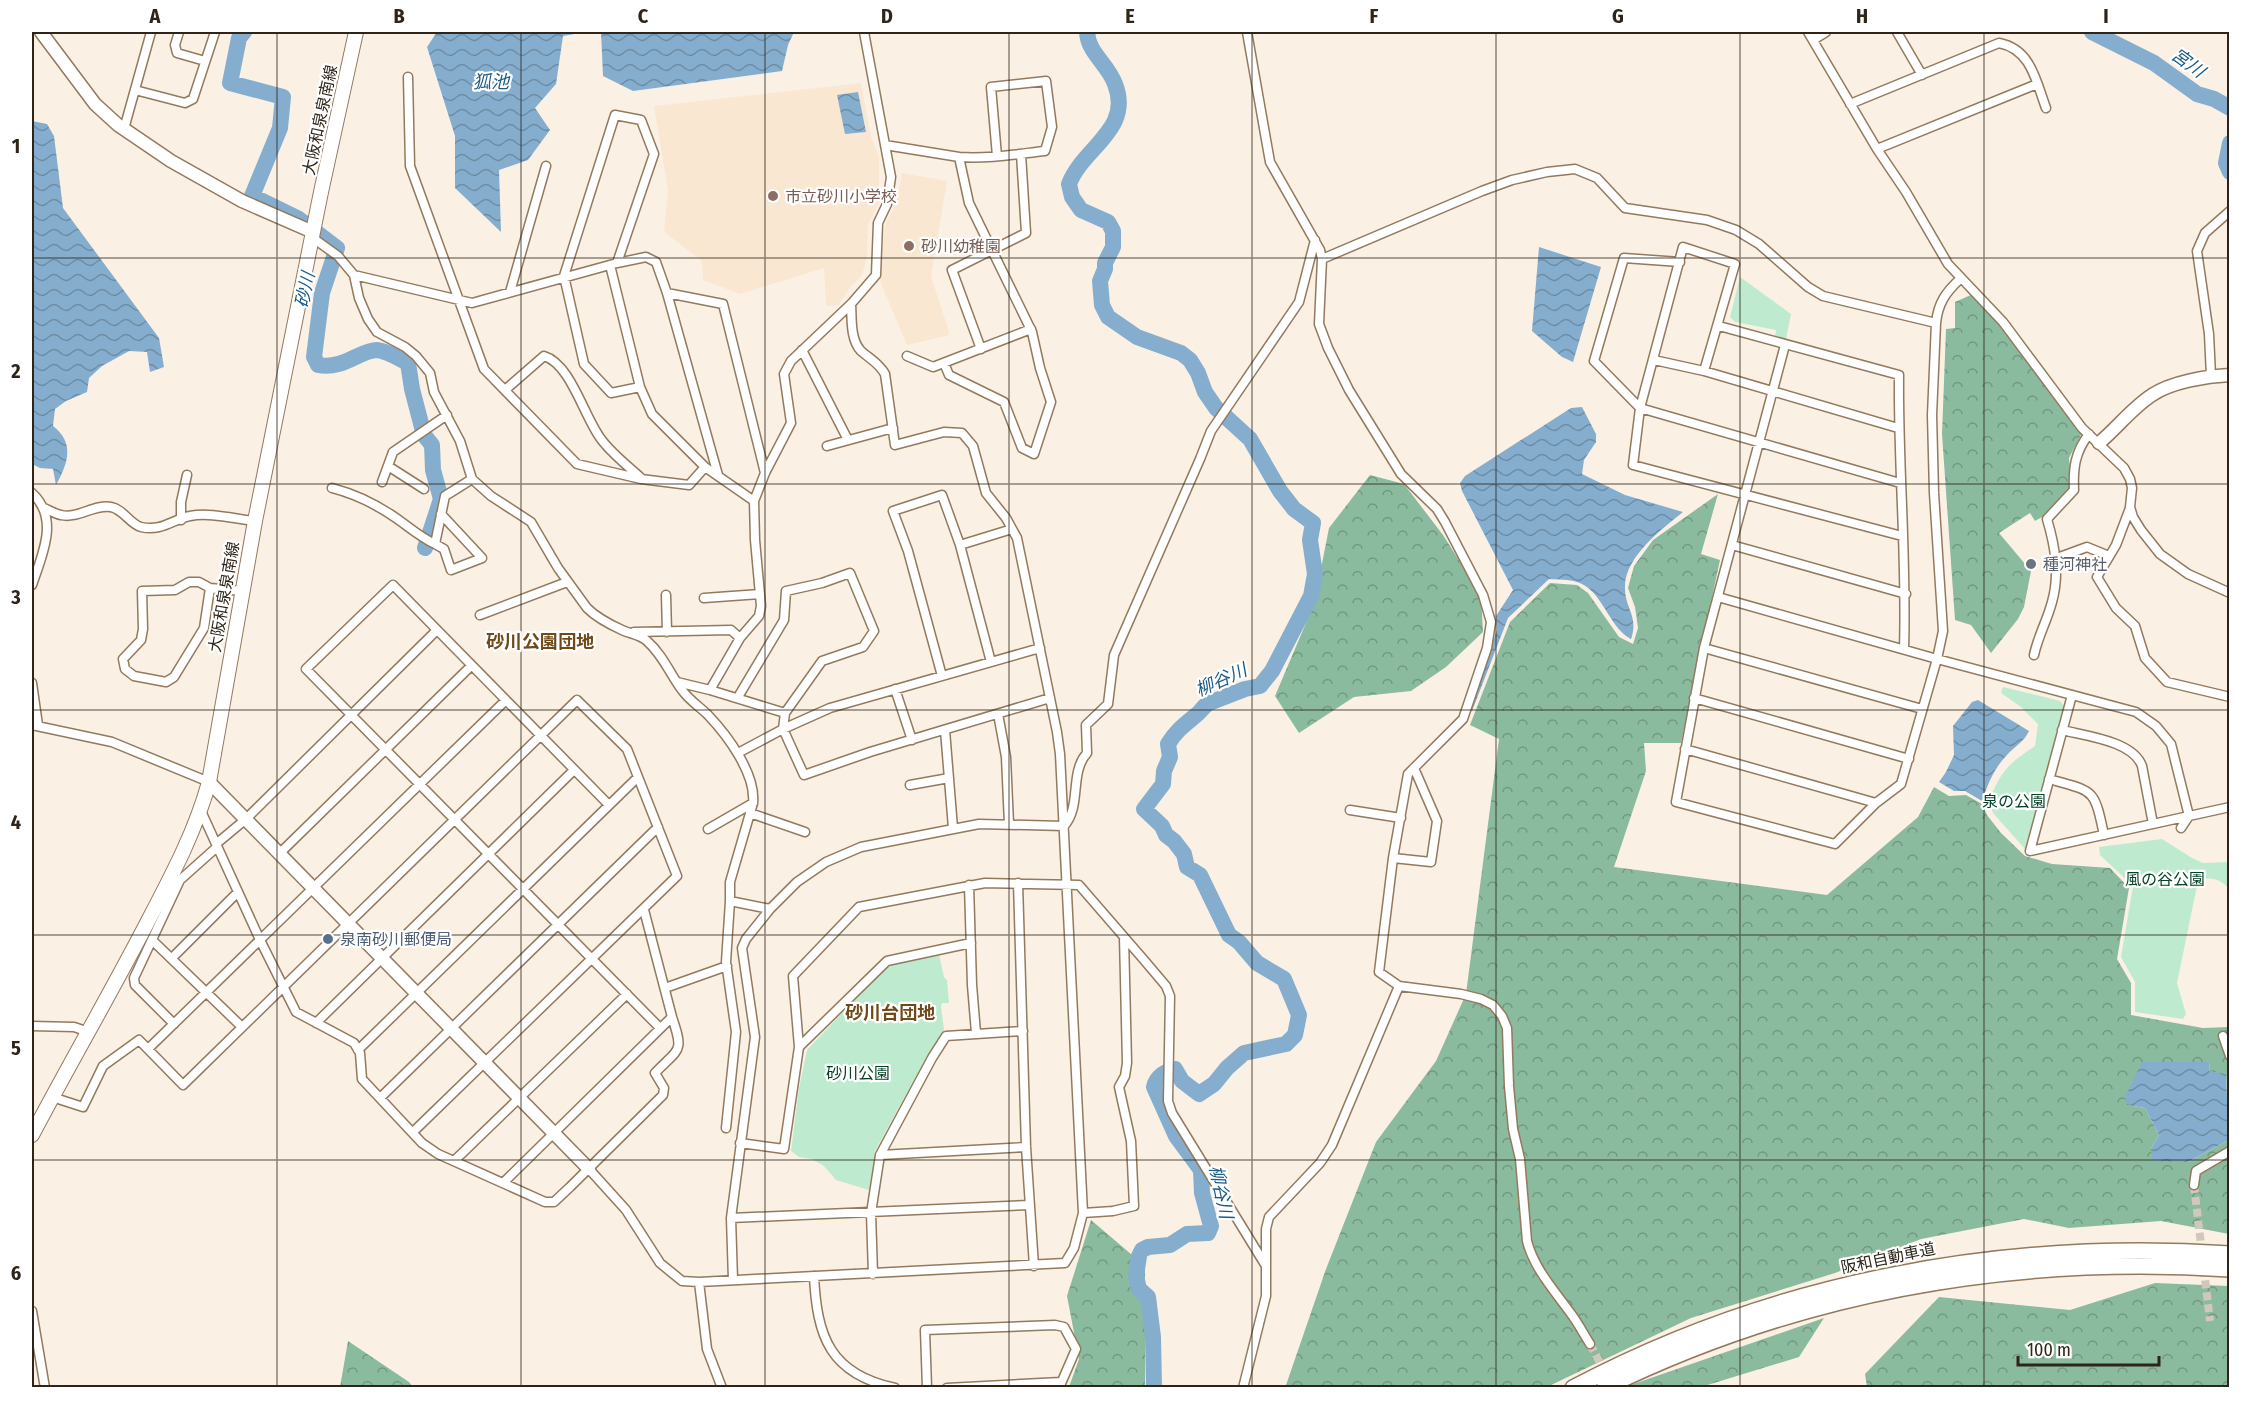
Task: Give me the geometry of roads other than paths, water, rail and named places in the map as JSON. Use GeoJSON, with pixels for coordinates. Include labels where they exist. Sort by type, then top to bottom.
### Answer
{"type":"FeatureCollection","features":[{"type":"Feature","properties":{"kind":"highway","name":"阪和自動車道"},"geometry":{"type":"LineString","coordinates":[[1573,1388],[1639,1355],[1733,1318],[1799,1297],[1898,1273],[1968,1262],[2070,1252],[2168,1251],[2229,1254]]}},
{"type":"Feature","properties":{"kind":"highway","name":"阪和自動車道"},"geometry":{"type":"LineString","coordinates":[[1604,1388],[1686,1351],[1738,1331],[1833,1303],[1899,1287],[1956,1278],[2069,1267],[2167,1266],[2229,1269]]}},
{"type":"Feature","properties":{"kind":"main road","name":"大阪和泉泉南線"},"geometry":{"type":"LineString","coordinates":[[32,1135],[165,888],[201,811],[255,521],[356,32]]}},
{"type":"Feature","properties":{"kind":"street"},"geometry":{"type":"LineString","coordinates":[[41,32],[95,104],[124,129],[171,161],[242,201],[313,235],[338,256],[354,275],[359,298],[368,319],[377,332],[405,347],[430,373],[434,392],[460,441],[472,479],[491,496],[531,522],[567,582],[593,613],[646,640],[664,660],[676,682],[690,700],[710,718],[738,753],[752,785],[753,803],[730,882],[727,966],[736,1032],[726,1128]]}},
{"type":"Feature","properties":{"kind":"street"},"geometry":{"type":"LineString","coordinates":[[124,129],[151,32]]}},
{"type":"Feature","properties":{"kind":"street"},"geometry":{"type":"LineString","coordinates":[[179,32],[175,45],[177,53],[205,61]]}},
{"type":"Feature","properties":{"kind":"street"},"geometry":{"type":"LineString","coordinates":[[135,90],[185,103],[193,99],[215,32]]}},
{"type":"Feature","properties":{"kind":"street"},"geometry":{"type":"LineString","coordinates":[[710,690],[740,638],[759,616],[761,606],[754,501],[765,473],[791,423],[784,374],[791,361],[851,304],[876,275],[878,223],[887,204],[891,177],[864,32]]}},
{"type":"Feature","properties":{"kind":"street"},"geometry":{"type":"LineString","coordinates":[[1247,32],[1267,152],[1320,250],[1322,259],[1319,324],[1328,348],[1349,390],[1401,474],[1437,509],[1445,522],[1483,595],[1491,622],[1487,648],[1463,718],[1408,774],[1393,858],[1379,972],[1399,986],[1461,994],[1481,999],[1493,1005],[1502,1016],[1507,1028],[1510,1097],[1513,1128],[1520,1159],[1528,1248],[1543,1276],[1590,1344]]}},
{"type":"Feature","properties":{"kind":"street"},"geometry":{"type":"LineString","coordinates":[[1826,32],[1810,36],[1948,264],[2003,322],[2089,434],[2124,468],[2130,478],[2132,488],[2130,507],[2109,556],[2097,577],[2116,608],[2135,626],[2145,658],[2167,682],[2229,697]]}},
{"type":"Feature","properties":{"kind":"street"},"geometry":{"type":"LineString","coordinates":[[1897,32],[1922,75]]}},
{"type":"Feature","properties":{"kind":"street"},"geometry":{"type":"LineString","coordinates":[[1850,104],[1999,43],[2011,46],[2028,61],[2046,108]]}},
{"type":"Feature","properties":{"kind":"street"},"geometry":{"type":"LineString","coordinates":[[408,77],[410,166],[484,369],[577,464],[641,479],[689,485],[705,467]]}},
{"type":"Feature","properties":{"kind":"street"},"geometry":{"type":"LineString","coordinates":[[885,145],[959,157],[997,156],[1045,151],[1052,127],[1046,81],[991,87],[997,156]]}},
{"type":"Feature","properties":{"kind":"street"},"geometry":{"type":"LineString","coordinates":[[1877,149],[2037,84]]}},
{"type":"Feature","properties":{"kind":"street"},"geometry":{"type":"LineString","coordinates":[[640,387],[611,393],[584,364],[564,276],[615,114],[641,120],[654,154],[613,264],[640,387],[652,414],[705,467],[754,501]]}},
{"type":"Feature","properties":{"kind":"street"},"geometry":{"type":"LineString","coordinates":[[981,349],[952,270],[1026,233],[1021,154]]}},
{"type":"Feature","properties":{"kind":"street"},"geometry":{"type":"LineString","coordinates":[[944,363],[949,375],[1004,402],[1022,448],[1034,454],[1051,402],[1031,329],[969,203],[959,157]]}},
{"type":"Feature","properties":{"kind":"street"},"geometry":{"type":"LineString","coordinates":[[510,292],[546,166]]}},
{"type":"Feature","properties":{"kind":"street"},"geometry":{"type":"LineString","coordinates":[[1322,259],[1482,191],[1547,172],[1575,169],[1597,178],[1625,208],[1707,220],[1736,230],[1759,244],[1808,287],[1823,296],[1936,323]]}},
{"type":"Feature","properties":{"kind":"street"},"geometry":{"type":"LineString","coordinates":[[2211,376],[2209,334],[2197,251],[2205,233],[2229,211]]}},
{"type":"Feature","properties":{"kind":"street"},"geometry":{"type":"LineString","coordinates":[[1064,826],[1071,818],[1080,761],[1087,753],[1086,725],[1108,704],[1114,655],[1200,459],[1210,431],[1299,302],[1315,240]]}},
{"type":"Feature","properties":{"kind":"street"},"geometry":{"type":"LineString","coordinates":[[1704,371],[1719,327],[1735,264],[1683,247],[1640,408],[1633,465],[1902,536]]}},
{"type":"Feature","properties":{"kind":"street"},"geometry":{"type":"LineString","coordinates":[[354,275],[472,303],[613,264],[646,257],[656,262],[667,293],[718,475]]}},
{"type":"Feature","properties":{"kind":"street"},"geometry":{"type":"LineString","coordinates":[[1680,262],[1624,258],[1594,361],[1640,408],[1900,483]]}},
{"type":"Feature","properties":{"kind":"street"},"geometry":{"type":"LineString","coordinates":[[1785,345],[1704,648],[1676,802],[1835,844],[1876,803],[1901,784],[1943,632],[1934,493],[1932,416],[1936,323],[1938,309],[1946,293],[1960,279]]}},
{"type":"Feature","properties":{"kind":"street"},"geometry":{"type":"LineString","coordinates":[[667,293],[723,304],[765,473]]}},
{"type":"Feature","properties":{"kind":"street"},"geometry":{"type":"LineString","coordinates":[[32,683],[35,725],[112,742],[208,782],[350,923],[589,1168],[626,1210],[660,1263],[682,1281],[873,1274],[1065,1263],[1074,1248],[1083,1212],[1060,754],[1026,575],[1017,538],[1006,518],[986,493],[977,457],[968,438],[956,431],[944,432],[895,445],[885,374],[881,366],[856,343],[851,304]]}},
{"type":"Feature","properties":{"kind":"street"},"geometry":{"type":"LineString","coordinates":[[1719,327],[1899,375],[1898,428],[1906,594],[1904,649]]}},
{"type":"Feature","properties":{"kind":"street"},"geometry":{"type":"LineString","coordinates":[[907,356],[933,367],[1031,329]]}},
{"type":"Feature","properties":{"kind":"street"},"geometry":{"type":"LineString","coordinates":[[802,351],[848,440]]}},
{"type":"Feature","properties":{"kind":"street"},"geometry":{"type":"LineString","coordinates":[[505,390],[544,356],[552,358],[570,381],[601,439],[641,479]]}},
{"type":"Feature","properties":{"kind":"street"},"geometry":{"type":"LineString","coordinates":[[1654,360],[1704,371],[1898,428]]}},
{"type":"Feature","properties":{"kind":"street"},"geometry":{"type":"LineString","coordinates":[[2099,443],[2151,395],[2163,389],[2211,376],[2229,375]]}},
{"type":"Feature","properties":{"kind":"street"},"geometry":{"type":"LineString","coordinates":[[382,482],[393,452],[447,415]]}},
{"type":"Feature","properties":{"kind":"street"},"geometry":{"type":"LineString","coordinates":[[827,446],[893,428]]}},
{"type":"Feature","properties":{"kind":"street"},"geometry":{"type":"LineString","coordinates":[[2034,655],[2037,638],[2042,632],[2053,601],[2057,558],[2047,519],[2074,490],[2075,458],[2081,443],[2089,434]]}},
{"type":"Feature","properties":{"kind":"street"},"geometry":{"type":"LineString","coordinates":[[388,466],[424,489]]}},
{"type":"Feature","properties":{"kind":"street"},"geometry":{"type":"LineString","coordinates":[[181,520],[181,502],[187,475]]}},
{"type":"Feature","properties":{"kind":"street"},"geometry":{"type":"LineString","coordinates":[[435,544],[445,496],[472,479]]}},
{"type":"Feature","properties":{"kind":"street"},"geometry":{"type":"LineString","coordinates":[[332,488],[354,494],[396,518],[420,537],[444,549],[451,570],[482,558],[441,514]]}},
{"type":"Feature","properties":{"kind":"street"},"geometry":{"type":"LineString","coordinates":[[32,493],[44,508],[48,521],[47,540],[32,585]]}},
{"type":"Feature","properties":{"kind":"street"},"geometry":{"type":"LineString","coordinates":[[942,676],[908,551],[892,511],[942,495],[960,545],[991,662]]}},
{"type":"Feature","properties":{"kind":"street"},"geometry":{"type":"LineString","coordinates":[[44,508],[61,516],[77,515],[100,507],[112,507],[139,526],[146,527],[173,524],[189,516],[255,521]]}},
{"type":"Feature","properties":{"kind":"street"},"geometry":{"type":"LineString","coordinates":[[2130,507],[2141,530],[2160,554],[2188,574],[2229,593]]}},
{"type":"Feature","properties":{"kind":"street"},"geometry":{"type":"LineString","coordinates":[[960,545],[1012,529]]}},
{"type":"Feature","properties":{"kind":"street"},"geometry":{"type":"LineString","coordinates":[[1732,545],[1906,594]]}},
{"type":"Feature","properties":{"kind":"street"},"geometry":{"type":"LineString","coordinates":[[2057,558],[2086,547],[2109,556]]}},
{"type":"Feature","properties":{"kind":"street"},"geometry":{"type":"LineString","coordinates":[[738,697],[784,620],[786,591],[822,583],[850,573],[874,632],[863,647],[822,661],[785,713],[783,729],[804,775],[1050,698]]}},
{"type":"Feature","properties":{"kind":"street"},"geometry":{"type":"LineString","coordinates":[[210,588],[204,628],[174,677],[166,682],[134,676],[125,669],[123,658],[141,640],[142,591],[176,590],[189,582],[199,582],[210,588],[242,591]]}},
{"type":"Feature","properties":{"kind":"street"},"geometry":{"type":"LineString","coordinates":[[480,615],[567,582]]}},
{"type":"Feature","properties":{"kind":"street"},"geometry":{"type":"LineString","coordinates":[[609,805],[393,585],[306,669],[660,1028]]}},
{"type":"Feature","properties":{"kind":"street"},"geometry":{"type":"LineString","coordinates":[[704,598],[760,594]]}},
{"type":"Feature","properties":{"kind":"street"},"geometry":{"type":"LineString","coordinates":[[666,595],[667,632]]}},
{"type":"Feature","properties":{"kind":"street"},"geometry":{"type":"LineString","coordinates":[[1719,597],[1937,659],[1985,669],[2136,712],[2156,726],[2171,744],[2189,816],[2181,828]]}},
{"type":"Feature","properties":{"kind":"street"},"geometry":{"type":"LineString","coordinates":[[174,1024],[135,985],[134,978],[180,880],[246,819],[437,630]]}},
{"type":"Feature","properties":{"kind":"street"},"geometry":{"type":"LineString","coordinates":[[630,632],[730,630],[740,638]]}},
{"type":"Feature","properties":{"kind":"street"},"geometry":{"type":"LineString","coordinates":[[738,753],[830,708],[1040,648]]}},
{"type":"Feature","properties":{"kind":"street"},"geometry":{"type":"LineString","coordinates":[[1704,648],[1922,709]]}},
{"type":"Feature","properties":{"kind":"street"},"geometry":{"type":"LineString","coordinates":[[280,853],[471,666]]}},
{"type":"Feature","properties":{"kind":"street"},"geometry":{"type":"LineString","coordinates":[[676,682],[738,697],[785,713]]}},
{"type":"Feature","properties":{"kind":"street"},"geometry":{"type":"LineString","coordinates":[[895,690],[912,740]]}},
{"type":"Feature","properties":{"kind":"street"},"geometry":{"type":"LineString","coordinates":[[2072,695],[2030,851],[2229,807]]}},
{"type":"Feature","properties":{"kind":"street"},"geometry":{"type":"LineString","coordinates":[[1694,698],[1909,759]]}},
{"type":"Feature","properties":{"kind":"street"},"geometry":{"type":"LineString","coordinates":[[52,1097],[83,1107],[103,1066],[139,1040],[183,1084],[577,700],[627,749],[677,876],[413,1132]]}},
{"type":"Feature","properties":{"kind":"street"},"geometry":{"type":"LineString","coordinates":[[148,1049],[505,701]]}},
{"type":"Feature","properties":{"kind":"street"},"geometry":{"type":"LineString","coordinates":[[999,714],[1006,757],[1010,824]]}},
{"type":"Feature","properties":{"kind":"street"},"geometry":{"type":"LineString","coordinates":[[945,730],[953,828]]}},
{"type":"Feature","properties":{"kind":"street"},"geometry":{"type":"LineString","coordinates":[[2062,730],[2123,746],[2140,759],[2153,824]]}},
{"type":"Feature","properties":{"kind":"street"},"geometry":{"type":"LineString","coordinates":[[1685,749],[1876,803]]}},
{"type":"Feature","properties":{"kind":"street"},"geometry":{"type":"LineString","coordinates":[[1393,858],[1431,862],[1437,822],[1414,768]]}},
{"type":"Feature","properties":{"kind":"street"},"geometry":{"type":"LineString","coordinates":[[316,1023],[574,770]]}},
{"type":"Feature","properties":{"kind":"street"},"geometry":{"type":"LineString","coordinates":[[358,1050],[638,777]]}},
{"type":"Feature","properties":{"kind":"street"},"geometry":{"type":"LineString","coordinates":[[910,785],[949,778]]}},
{"type":"Feature","properties":{"kind":"street"},"geometry":{"type":"LineString","coordinates":[[2049,779],[2086,790],[2093,795],[2104,835]]}},
{"type":"Feature","properties":{"kind":"street"},"geometry":{"type":"LineString","coordinates":[[708,829],[753,803]]}},
{"type":"Feature","properties":{"kind":"street"},"geometry":{"type":"LineString","coordinates":[[1350,810],[1401,818]]}},
{"type":"Feature","properties":{"kind":"street"},"geometry":{"type":"LineString","coordinates":[[201,811],[296,1012],[354,1043],[358,1050],[362,1079],[422,1143],[454,1161],[545,1202],[554,1202],[663,1095],[664,1088],[655,1073],[679,1049],[680,1041],[644,910]]}},
{"type":"Feature","properties":{"kind":"street"},"geometry":{"type":"LineString","coordinates":[[750,813],[805,832]]}},
{"type":"Feature","properties":{"kind":"street"},"geometry":{"type":"LineString","coordinates":[[733,1280],[731,1218],[755,1037],[742,948],[746,939],[796,882],[826,862],[861,847],[979,824],[1064,826]]}},
{"type":"Feature","properties":{"kind":"street"},"geometry":{"type":"LineString","coordinates":[[380,1098],[658,827]]}},
{"type":"Feature","properties":{"kind":"street"},"geometry":{"type":"LineString","coordinates":[[1018,883],[1026,1147],[1034,1266]]}},
{"type":"Feature","properties":{"kind":"street"},"geometry":{"type":"LineString","coordinates":[[740,1143],[784,1149],[799,1047],[793,976],[840,924],[859,907],[969,885],[1018,883],[1079,885],[1098,904],[1166,986],[1170,996],[1168,1101],[1172,1113],[1266,1266]]}},
{"type":"Feature","properties":{"kind":"street"},"geometry":{"type":"LineString","coordinates":[[969,885],[976,1033]]}},
{"type":"Feature","properties":{"kind":"street"},"geometry":{"type":"LineString","coordinates":[[172,958],[238,892]]}},
{"type":"Feature","properties":{"kind":"street"},"geometry":{"type":"LineString","coordinates":[[730,901],[770,909]]}},
{"type":"Feature","properties":{"kind":"street"},"geometry":{"type":"LineString","coordinates":[[1083,1212],[1113,1211],[1134,1206],[1131,1141],[1119,1087],[1125,1076],[1127,1063],[1124,937]]}},
{"type":"Feature","properties":{"kind":"street"},"geometry":{"type":"LineString","coordinates":[[152,940],[242,1027]]}},
{"type":"Feature","properties":{"kind":"street"},"geometry":{"type":"LineString","coordinates":[[799,1047],[887,961],[971,943]]}},
{"type":"Feature","properties":{"kind":"street"},"geometry":{"type":"LineString","coordinates":[[665,988],[727,966]]}},
{"type":"Feature","properties":{"kind":"street"},"geometry":{"type":"LineString","coordinates":[[1243,1388],[1266,1296],[1266,1229],[1269,1217],[1320,1164],[1332,1145],[1399,986]]}},
{"type":"Feature","properties":{"kind":"street"},"geometry":{"type":"LineString","coordinates":[[454,1161],[627,994]]}},
{"type":"Feature","properties":{"kind":"street"},"geometry":{"type":"LineString","coordinates":[[503,1183],[672,1017]]}},
{"type":"Feature","properties":{"kind":"street"},"geometry":{"type":"LineString","coordinates":[[32,1026],[74,1027],[89,1032]]}},
{"type":"Feature","properties":{"kind":"street"},"geometry":{"type":"LineString","coordinates":[[873,1274],[871,1213],[880,1155],[932,1058],[946,1036],[1023,1031]]}},
{"type":"Feature","properties":{"kind":"street"},"geometry":{"type":"LineString","coordinates":[[2223,1036],[2229,1056]]}},
{"type":"Feature","properties":{"kind":"street"},"geometry":{"type":"LineString","coordinates":[[880,1155],[1026,1147]]}},
{"type":"Feature","properties":{"kind":"street"},"geometry":{"type":"LineString","coordinates":[[2194,1185],[2196,1171],[2229,1151]]}},
{"type":"Feature","properties":{"kind":"street"},"geometry":{"type":"LineString","coordinates":[[731,1218],[1030,1205]]}},
{"type":"Feature","properties":{"kind":"street"},"geometry":{"type":"LineString","coordinates":[[814,1276],[816,1309],[826,1342],[841,1363],[856,1375],[895,1388]]}},
{"type":"Feature","properties":{"kind":"street"},"geometry":{"type":"LineString","coordinates":[[699,1282],[706,1349],[722,1388]]}},
{"type":"Feature","properties":{"kind":"street"},"geometry":{"type":"LineString","coordinates":[[32,1311],[45,1388]]}},
{"type":"Feature","properties":{"kind":"street"},"geometry":{"type":"LineString","coordinates":[[927,1388],[925,1330],[1055,1325],[1064,1327],[1076,1349],[1060,1385],[947,1388]]}},
{"type":"Feature","properties":{"kind":"water","name":"狐池"},"geometry":{"type":"Polygon","coordinates":[[[437,32],[586,32],[563,36],[556,84],[535,108],[550,130],[528,160],[499,170],[501,232],[455,188],[455,136],[427,47],[437,32]]]}},
{"type":"Feature","properties":{"kind":"water"},"geometry":{"type":"Polygon","coordinates":[[[601,32],[794,32],[788,45],[782,71],[633,91],[603,76],[601,32]]]}},
{"type":"Feature","properties":{"kind":"water"},"geometry":{"type":"Polygon","coordinates":[[[858,92],[866,132],[845,134],[837,95],[858,92]]]}},
{"type":"Feature","properties":{"kind":"water"},"geometry":{"type":"Polygon","coordinates":[[[32,121],[47,124],[54,136],[63,208],[159,338],[164,367],[150,372],[147,352],[129,351],[102,366],[89,378],[87,392],[66,401],[55,409],[53,426],[67,446],[64,469],[56,485],[53,469],[40,468],[32,464],[32,121]]]}},
{"type":"Feature","properties":{"kind":"water"},"geometry":{"type":"Polygon","coordinates":[[[1539,247],[1601,267],[1573,362],[1562,357],[1532,331],[1539,247]]]}},
{"type":"Feature","properties":{"kind":"water"},"geometry":{"type":"Polygon","coordinates":[[[1582,407],[1596,434],[1596,442],[1584,460],[1582,474],[1625,495],[1683,512],[1645,545],[1630,566],[1625,589],[1633,619],[1631,639],[1617,626],[1586,586],[1574,581],[1549,579],[1508,618],[1472,711],[1468,709],[1497,630],[1496,616],[1513,590],[1460,483],[1465,476],[1571,408],[1582,407]]]}},
{"type":"Feature","properties":{"kind":"water"},"geometry":{"type":"Polygon","coordinates":[[[1978,700],[2029,731],[1998,765],[1982,801],[1965,791],[1954,791],[1939,782],[1954,755],[1953,726],[1972,702],[1978,700]]]}},
{"type":"Feature","properties":{"kind":"water"},"geometry":{"type":"Polygon","coordinates":[[[2142,1062],[2210,1062],[2209,1071],[2226,1074],[2229,1140],[2188,1162],[2152,1161],[2151,1149],[2159,1135],[2145,1108],[2127,1105],[2125,1097],[2142,1062]]]}},
{"type":"Feature","properties":{"kind":"waterway","name":"砂川"},"geometry":{"type":"LineString","coordinates":[[244,32],[239,38],[230,83],[283,97],[280,128],[252,196],[299,219],[337,248],[322,293],[314,357],[318,365],[335,365],[377,350],[389,353],[408,363],[424,435],[432,445],[433,470],[441,499],[425,548]]}},
{"type":"Feature","properties":{"kind":"waterway","name":"柳谷川"},"geometry":{"type":"LineString","coordinates":[[1087,32],[1094,52],[1112,77],[1119,100],[1112,126],[1076,171],[1069,184],[1072,197],[1081,210],[1108,222],[1113,231],[1113,247],[1100,281],[1102,305],[1108,317],[1137,337],[1181,353],[1190,360],[1205,392],[1216,408],[1250,439],[1280,491],[1294,509],[1313,523],[1310,540],[1315,574],[1311,596],[1272,671],[1260,686],[1245,689],[1207,704],[1177,732],[1168,744],[1170,757],[1164,771],[1163,784],[1144,809],[1162,826],[1166,835],[1184,854],[1187,867],[1200,875],[1229,935],[1239,942],[1257,963],[1284,979],[1299,1015],[1295,1035],[1286,1044],[1244,1053],[1214,1084],[1199,1094],[1182,1081],[1175,1069],[1162,1075],[1155,1083],[1154,1087],[1176,1136],[1201,1170],[1202,1193],[1211,1226],[1208,1233],[1187,1234],[1170,1245],[1148,1247],[1142,1250],[1139,1256],[1136,1276],[1139,1289],[1148,1297],[1153,1337],[1154,1388]]}},
{"type":"Feature","properties":{"kind":"waterway","name":"宮川"},"geometry":{"type":"LineString","coordinates":[[2092,32],[2154,63],[2197,94],[2214,99],[2230,108]]}},
{"type":"Feature","properties":{"kind":"waterway","name":"宮川"},"geometry":{"type":"LineString","coordinates":[[2230,143],[2226,163],[2230,172]]}},
{"type":"Feature","properties":{"kind":"tunnel"},"geometry":{"type":"LineString","coordinates":[[2194,1185],[2210,1321]]}},
{"type":"Feature","properties":{"kind":"tunnel"},"geometry":{"type":"LineString","coordinates":[[1590,1344],[1606,1374]]}},
{"type":"Feature","properties":{"kind":"place","name":"市立砂川小学校"},"geometry":{"type":"Point","coordinates":[773,196]}},
{"type":"Feature","properties":{"kind":"place","name":"砂川幼稚園"},"geometry":{"type":"Point","coordinates":[909,246]}},
{"type":"Feature","properties":{"kind":"place","name":"種河神社"},"geometry":{"type":"Point","coordinates":[2031,564]}},
{"type":"Feature","properties":{"kind":"place","name":"泉南砂川郵便局"},"geometry":{"type":"Point","coordinates":[328,939]}},
{"type":"Feature","properties":{"kind":"district","name":"砂川公園団地"},"geometry":{"type":"Point","coordinates":[540,642]}},
{"type":"Feature","properties":{"kind":"district","name":"砂川台団地"},"geometry":{"type":"Point","coordinates":[890,1013]}},
{"type":"Feature","properties":{"kind":"park label","name":"泉の公園"},"geometry":{"type":"Point","coordinates":[2014,801]}},
{"type":"Feature","properties":{"kind":"park label","name":"風の谷公園"},"geometry":{"type":"Point","coordinates":[2165,879]}},
{"type":"Feature","properties":{"kind":"park label","name":"砂川公園"},"geometry":{"type":"Point","coordinates":[858,1073]}}]}
